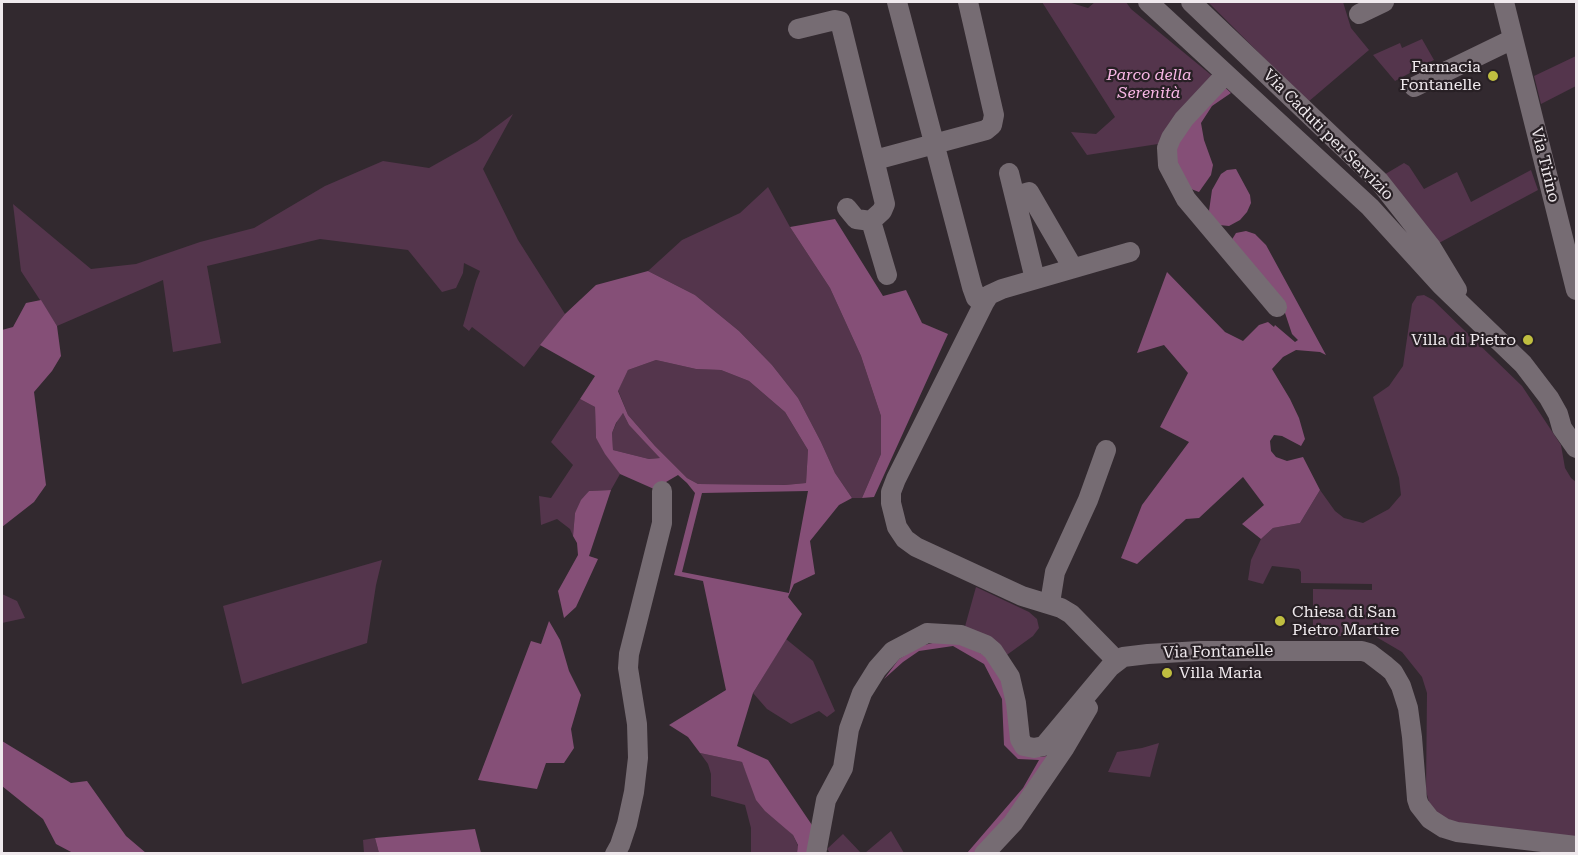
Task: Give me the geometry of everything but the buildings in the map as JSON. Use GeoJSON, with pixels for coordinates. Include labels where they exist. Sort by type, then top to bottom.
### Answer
{"type":"FeatureCollection","features":[{"type":"Feature","properties":{"kind":"street"},"geometry":{"type":"LineString","coordinates":[[897,2],[972,287],[976,298],[984,303]]}},
{"type":"Feature","properties":{"kind":"street"},"geometry":{"type":"LineString","coordinates":[[875,160],[990,128],[993,120],[968,2]]}},
{"type":"Feature","properties":{"kind":"street","name":"Via Caduti per Servizio"},"geometry":{"type":"LineString","coordinates":[[1148,2],[1370,207],[1441,285],[1469,310],[1538,382],[1576,447]]}},
{"type":"Feature","properties":{"kind":"street","name":"Via Caduti per Servizio"},"geometry":{"type":"LineString","coordinates":[[1191,2],[1379,182],[1431,247],[1469,310]]}},
{"type":"Feature","properties":{"kind":"street"},"geometry":{"type":"LineString","coordinates":[[1359,14],[1384,2]]}},
{"type":"Feature","properties":{"kind":"street","name":"Via Tirino"},"geometry":{"type":"LineString","coordinates":[[1504,2],[1576,291]]}},
{"type":"Feature","properties":{"kind":"street"},"geometry":{"type":"LineString","coordinates":[[798,29],[835,20],[840,21],[885,204],[882,211],[871,221],[864,222],[856,219],[847,208]]}},
{"type":"Feature","properties":{"kind":"street"},"geometry":{"type":"LineString","coordinates":[[1414,87],[1513,39]]}},
{"type":"Feature","properties":{"kind":"street"},"geometry":{"type":"LineString","coordinates":[[1226,74],[1184,119],[1171,138],[1167,148],[1168,165],[1186,199],[1277,307]]}},
{"type":"Feature","properties":{"kind":"street"},"geometry":{"type":"LineString","coordinates":[[1010,173],[1034,272]]}},
{"type":"Feature","properties":{"kind":"street"},"geometry":{"type":"LineString","coordinates":[[1015,195],[1029,192],[1068,261]]}},
{"type":"Feature","properties":{"kind":"street"},"geometry":{"type":"LineString","coordinates":[[871,221],[886,275]]}},
{"type":"Feature","properties":{"kind":"street"},"geometry":{"type":"LineString","coordinates":[[816,854],[826,800],[843,768],[849,729],[862,693],[877,669],[893,651],[910,640],[927,633],[944,633],[974,640],[993,651],[1010,677],[1020,739],[1024,746],[1034,748],[1044,746],[1116,660],[1071,614],[1050,603],[1022,596],[916,547],[905,539],[893,515],[891,492],[989,295],[1034,272],[1068,261],[1130,252]]}},
{"type":"Feature","properties":{"kind":"street","name":"Via Caduti per Servizio"},"geometry":{"type":"LineString","coordinates":[[1558,414],[1576,426]]}},
{"type":"Feature","properties":{"kind":"street"},"geometry":{"type":"LineString","coordinates":[[1576,447],[1576,456]]}},
{"type":"Feature","properties":{"kind":"street"},"geometry":{"type":"LineString","coordinates":[[1050,603],[1055,572],[1088,500],[1106,450]]}},
{"type":"Feature","properties":{"kind":"street"},"geometry":{"type":"LineString","coordinates":[[615,854],[627,824],[638,758],[637,724],[628,668],[629,654],[662,523],[662,491]]}},
{"type":"Feature","properties":{"kind":"street","name":"Via Fontanelle"},"geometry":{"type":"LineString","coordinates":[[1116,660],[1150,653],[1200,651],[1356,649],[1369,653],[1393,672],[1401,686],[1408,708],[1417,799],[1430,819],[1444,828],[1457,832],[1576,846]]}},
{"type":"Feature","properties":{"kind":"street"},"geometry":{"type":"LineString","coordinates":[[984,854],[1013,823],[1065,747],[1093,698],[1093,687]]}},
{"type":"Feature","properties":{"kind":"green space","name":"Parco della Serenità"},"geometry":{"type":"Polygon","coordinates":[[[1042,2],[1068,2],[1088,8],[1095,2],[1126,2],[1131,9],[1216,79],[1158,144],[1087,155],[1071,132],[1096,134],[1115,117],[1042,2]]]}},
{"type":"Feature","properties":{"kind":"green space"},"geometry":{"type":"Polygon","coordinates":[[[1208,2],[1343,2],[1351,28],[1369,50],[1308,102],[1208,2]]]}},
{"type":"Feature","properties":{"kind":"green space"},"geometry":{"type":"Polygon","coordinates":[[[1422,39],[1434,60],[1395,81],[1373,55],[1400,43],[1402,48],[1422,39]]]}},
{"type":"Feature","properties":{"kind":"green space"},"geometry":{"type":"Polygon","coordinates":[[[1576,56],[1576,86],[1541,104],[1534,76],[1576,56]]]}},
{"type":"Feature","properties":{"kind":"green space"},"geometry":{"type":"Polygon","coordinates":[[[513,114],[483,169],[518,240],[565,314],[524,367],[472,327],[469,331],[463,326],[480,271],[464,263],[463,273],[456,288],[442,292],[408,250],[320,239],[207,266],[221,343],[173,352],[163,280],[57,326],[21,271],[13,204],[91,269],[136,264],[200,242],[254,228],[325,186],[383,161],[429,168],[477,141],[513,114]]]}},
{"type":"Feature","properties":{"kind":"green space"},"geometry":{"type":"Polygon","coordinates":[[[1404,163],[1409,166],[1424,189],[1457,172],[1471,202],[1531,170],[1538,190],[1439,243],[1382,176],[1404,163]]]}},
{"type":"Feature","properties":{"kind":"green space"},"geometry":{"type":"Polygon","coordinates":[[[768,187],[790,227],[830,288],[861,356],[881,416],[881,454],[862,498],[852,498],[835,473],[798,398],[772,365],[739,331],[695,295],[648,271],[682,240],[740,213],[768,187]]]}},
{"type":"Feature","properties":{"kind":"green space"},"geometry":{"type":"Polygon","coordinates":[[[1424,295],[1433,300],[1522,386],[1561,445],[1565,468],[1576,482],[1576,837],[1462,825],[1434,812],[1426,791],[1427,693],[1422,677],[1402,652],[1373,635],[1313,637],[1313,589],[1372,590],[1372,584],[1301,583],[1299,569],[1272,566],[1263,584],[1248,580],[1251,560],[1261,539],[1273,528],[1300,523],[1320,490],[1335,511],[1344,518],[1363,523],[1389,509],[1401,495],[1399,478],[1373,397],[1389,386],[1403,366],[1412,304],[1417,296],[1424,295]]]}},
{"type":"Feature","properties":{"kind":"green space"},"geometry":{"type":"Polygon","coordinates":[[[656,360],[696,369],[721,370],[749,381],[785,412],[808,450],[806,483],[785,485],[698,484],[687,478],[628,415],[618,390],[628,370],[656,360]]]}},
{"type":"Feature","properties":{"kind":"green space"},"geometry":{"type":"Polygon","coordinates":[[[580,399],[595,407],[596,438],[620,474],[611,490],[589,491],[575,513],[573,536],[570,529],[557,519],[541,525],[539,496],[551,498],[573,465],[551,442],[580,399]]]}},
{"type":"Feature","properties":{"kind":"green space"},"geometry":{"type":"Polygon","coordinates":[[[623,413],[629,425],[661,458],[649,459],[613,450],[612,433],[623,413]]]}},
{"type":"Feature","properties":{"kind":"green space"},"geometry":{"type":"Polygon","coordinates":[[[382,560],[367,643],[242,684],[223,606],[382,560]]]}},
{"type":"Feature","properties":{"kind":"green space"},"geometry":{"type":"Polygon","coordinates":[[[976,587],[1029,612],[1037,619],[1039,628],[1033,636],[1004,657],[964,630],[976,587]]]}},
{"type":"Feature","properties":{"kind":"green space"},"geometry":{"type":"Polygon","coordinates":[[[2,594],[17,601],[25,618],[2,623],[2,594]]]}},
{"type":"Feature","properties":{"kind":"green space"},"geometry":{"type":"Polygon","coordinates":[[[786,639],[813,661],[835,711],[827,717],[819,711],[791,724],[767,709],[753,693],[786,639]]]}},
{"type":"Feature","properties":{"kind":"green space"},"geometry":{"type":"Polygon","coordinates":[[[1159,743],[1150,777],[1108,772],[1117,752],[1159,743]]]}},
{"type":"Feature","properties":{"kind":"green space"},"geometry":{"type":"Polygon","coordinates":[[[700,753],[742,762],[749,779],[780,822],[793,835],[798,846],[797,853],[751,853],[751,828],[745,805],[711,796],[711,774],[708,764],[700,753]]]}},
{"type":"Feature","properties":{"kind":"green space"},"geometry":{"type":"Polygon","coordinates":[[[891,831],[904,853],[865,853],[891,831]]]}},
{"type":"Feature","properties":{"kind":"green space"},"geometry":{"type":"Polygon","coordinates":[[[843,834],[861,853],[830,853],[827,849],[843,834]]]}},
{"type":"Feature","properties":{"kind":"green space"},"geometry":{"type":"Polygon","coordinates":[[[375,838],[379,853],[364,853],[363,840],[375,838]]]}},
{"type":"Feature","properties":{"kind":"shaded area"},"geometry":{"type":"Polygon","coordinates":[[[1216,79],[1231,93],[1212,106],[1201,123],[1213,165],[1211,175],[1199,192],[1191,189],[1158,144],[1216,79]]]}},
{"type":"Feature","properties":{"kind":"shaded area"},"geometry":{"type":"Polygon","coordinates":[[[1236,169],[1250,195],[1251,203],[1240,220],[1229,226],[1219,225],[1211,220],[1209,211],[1212,190],[1221,174],[1227,170],[1236,169]]]}},
{"type":"Feature","properties":{"kind":"shaded area"},"geometry":{"type":"Polygon","coordinates":[[[835,219],[883,296],[906,290],[922,323],[948,334],[874,497],[862,498],[881,454],[881,416],[861,356],[830,288],[790,227],[835,219]]]}},
{"type":"Feature","properties":{"kind":"shaded area"},"geometry":{"type":"Polygon","coordinates":[[[1246,231],[1255,234],[1266,245],[1326,355],[1320,352],[1296,350],[1283,357],[1272,369],[1299,418],[1305,439],[1301,446],[1282,436],[1274,435],[1270,441],[1271,451],[1276,457],[1287,461],[1303,457],[1320,490],[1300,523],[1273,528],[1261,539],[1242,524],[1264,505],[1243,477],[1199,518],[1186,519],[1137,564],[1121,558],[1142,505],[1189,442],[1160,427],[1188,373],[1164,345],[1137,353],[1167,272],[1225,332],[1243,341],[1259,325],[1268,322],[1295,342],[1298,340],[1292,334],[1285,313],[1250,273],[1231,241],[1236,233],[1246,231]]]}},
{"type":"Feature","properties":{"kind":"shaded area"},"geometry":{"type":"Polygon","coordinates":[[[648,271],[695,295],[739,331],[772,365],[798,398],[835,473],[852,498],[839,505],[810,541],[815,574],[794,584],[788,597],[802,614],[753,693],[737,746],[768,760],[816,831],[812,853],[797,853],[798,845],[793,835],[765,811],[756,800],[742,762],[700,753],[688,737],[669,725],[726,690],[703,581],[674,575],[695,493],[678,475],[654,489],[620,474],[596,438],[595,407],[580,399],[595,376],[540,345],[565,314],[596,285],[648,271]],[[656,360],[628,370],[618,391],[628,415],[687,478],[698,484],[785,485],[806,483],[808,450],[785,412],[749,381],[721,370],[696,369],[656,360]],[[623,413],[612,433],[613,450],[649,459],[660,458],[629,425],[623,413]],[[808,491],[702,493],[682,572],[789,593],[808,491]]]}},
{"type":"Feature","properties":{"kind":"shaded area"},"geometry":{"type":"Polygon","coordinates":[[[41,300],[57,326],[61,356],[52,371],[34,392],[46,485],[34,502],[2,527],[2,330],[13,327],[26,303],[41,300]]]}},
{"type":"Feature","properties":{"kind":"shaded area"},"geometry":{"type":"Polygon","coordinates":[[[611,490],[589,556],[598,559],[576,607],[564,618],[558,591],[578,555],[577,543],[573,536],[575,513],[581,500],[589,491],[611,490]]]}},
{"type":"Feature","properties":{"kind":"shaded area"},"geometry":{"type":"Polygon","coordinates":[[[549,621],[560,640],[569,671],[581,695],[571,729],[574,748],[564,763],[546,763],[537,789],[478,780],[531,641],[541,644],[549,621]]]}},
{"type":"Feature","properties":{"kind":"shaded area"},"geometry":{"type":"Polygon","coordinates":[[[941,641],[963,643],[996,662],[1030,754],[1040,757],[1054,755],[979,853],[967,853],[1023,788],[1039,760],[1018,759],[1004,745],[1002,699],[984,664],[953,646],[919,651],[884,679],[899,659],[920,646],[941,641]]]}},
{"type":"Feature","properties":{"kind":"shaded area"},"geometry":{"type":"Polygon","coordinates":[[[2,741],[71,783],[87,781],[126,836],[146,853],[73,853],[56,844],[43,819],[2,786],[2,741]]]}},
{"type":"Feature","properties":{"kind":"shaded area"},"geometry":{"type":"Polygon","coordinates":[[[475,829],[481,853],[379,853],[375,838],[475,829]]]}},
{"type":"Feature","properties":{"kind":"place","name":"Farmacia Fontanelle"},"geometry":{"type":"Point","coordinates":[1493,76]}},
{"type":"Feature","properties":{"kind":"place","name":"Villa di Pietro"},"geometry":{"type":"Point","coordinates":[1528,340]}},
{"type":"Feature","properties":{"kind":"place","name":"Chiesa di San Pietro Martire"},"geometry":{"type":"Point","coordinates":[1280,621]}},
{"type":"Feature","properties":{"kind":"place","name":"Villa Maria"},"geometry":{"type":"Point","coordinates":[1167,673]}}]}
